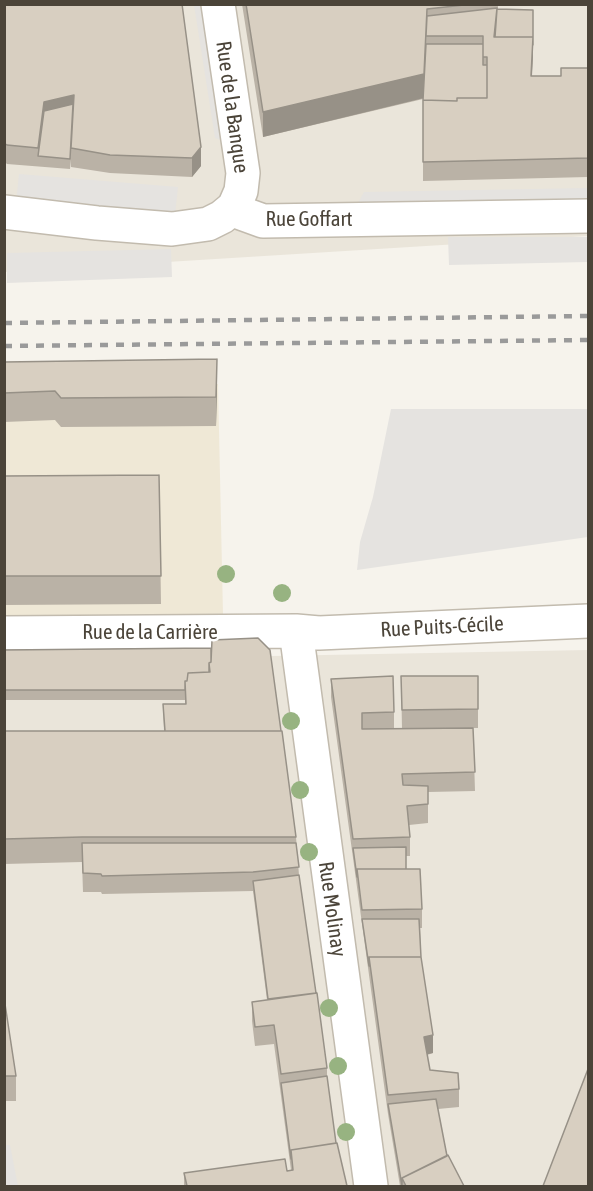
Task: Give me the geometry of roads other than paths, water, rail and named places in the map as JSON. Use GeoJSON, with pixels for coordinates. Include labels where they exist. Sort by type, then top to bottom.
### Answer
{"type":"FeatureCollection","features":[{"type":"Feature","properties":{"kind":"street","name":"Rue de la Banque"},"geometry":{"type":"LineString","coordinates":[[218,4],[243,172],[241,191],[234,207]]}},
{"type":"Feature","properties":{"kind":"street"},"geometry":{"type":"LineString","coordinates":[[4,212],[172,229],[208,224],[222,217],[234,207]]}},
{"type":"Feature","properties":{"kind":"street","name":"Rue Goffart"},"geometry":{"type":"LineString","coordinates":[[234,207],[241,213],[263,221],[588,216]]}},
{"type":"Feature","properties":{"kind":"street","name":"Rue Puits-Cécile"},"geometry":{"type":"LineString","coordinates":[[296,631],[319,633],[588,621]]}},
{"type":"Feature","properties":{"kind":"street","name":"Rue de la Carrière"},"geometry":{"type":"LineString","coordinates":[[4,633],[296,631]]}},
{"type":"Feature","properties":{"kind":"street","name":"Rue Molinay"},"geometry":{"type":"LineString","coordinates":[[296,631],[371,1186]]}},
{"type":"Feature","properties":{"kind":"railway"},"geometry":{"type":"LineString","coordinates":[[4,323],[588,316]]}},
{"type":"Feature","properties":{"kind":"railway"},"geometry":{"type":"LineString","coordinates":[[4,346],[588,340]]}}]}
